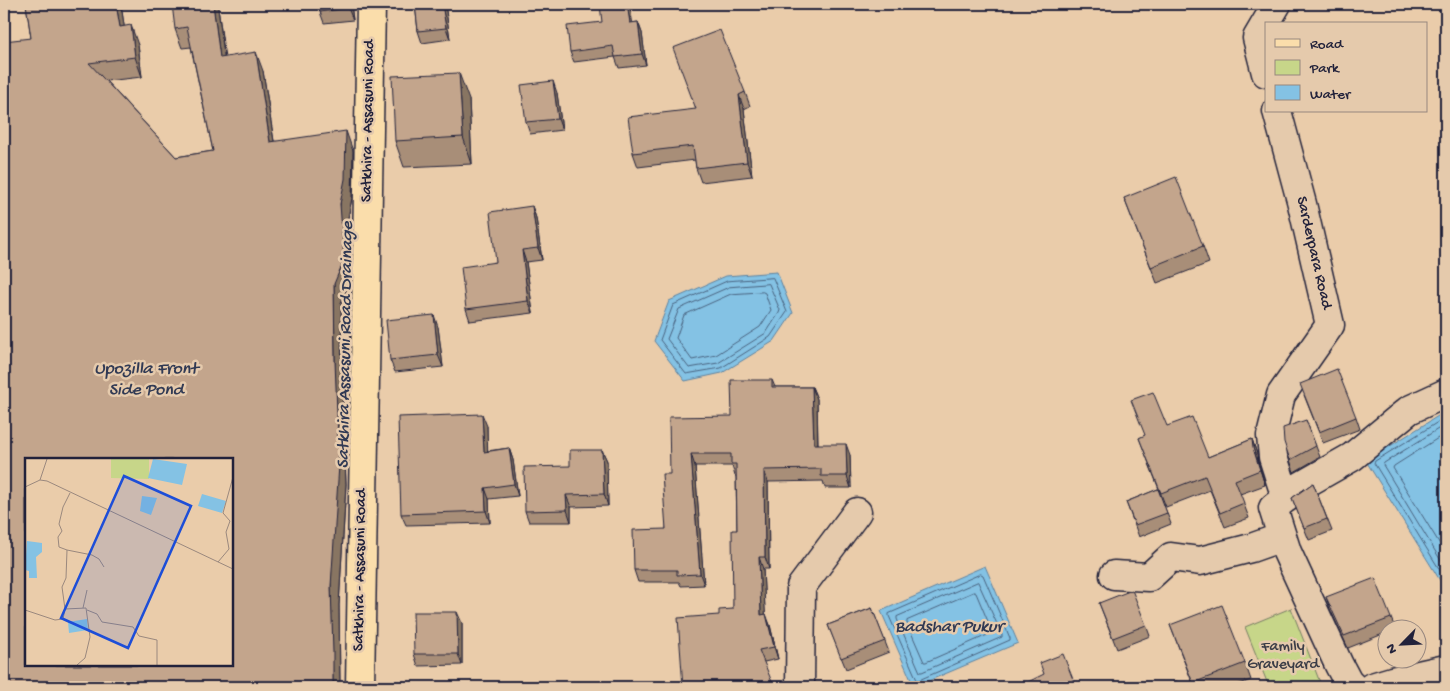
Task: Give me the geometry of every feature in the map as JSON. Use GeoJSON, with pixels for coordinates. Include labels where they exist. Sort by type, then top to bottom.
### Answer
{"type":"FeatureCollection","features":[{"type":"Feature","properties":{"kind":"main road","name":"Satkhira - Assasuni Road"},"geometry":{"type":"LineString","coordinates":[[360,687],[371,4]]}},
{"type":"Feature","properties":{"kind":"street"},"geometry":{"type":"LineString","coordinates":[[1266,22],[1277,4]]}},
{"type":"Feature","properties":{"kind":"street"},"geometry":{"type":"LineString","coordinates":[[1265,24],[1257,38],[1265,69]]}},
{"type":"Feature","properties":{"kind":"street","name":"Sarderpara Road"},"geometry":{"type":"LineString","coordinates":[[1277,112],[1302,204],[1330,325],[1281,395],[1271,436],[1273,457],[1286,498]]}},
{"type":"Feature","properties":{"kind":"street"},"geometry":{"type":"LineString","coordinates":[[1353,687],[1338,665],[1287,552],[1273,508],[1301,486],[1352,457],[1409,410],[1446,393]]}},
{"type":"Feature","properties":{"kind":"street"},"geometry":{"type":"LineString","coordinates":[[800,687],[801,587],[857,512]]}},
{"type":"Feature","properties":{"kind":"street"},"geometry":{"type":"LineString","coordinates":[[1114,575],[1149,577],[1171,557],[1200,561],[1251,548],[1282,537]]}},
{"type":"Feature","properties":{"kind":"street"},"geometry":{"type":"LineString","coordinates":[[1372,687],[1392,680],[1446,669]]}},
{"type":"Feature","properties":{"kind":"green space","name":"Family Graveyard"},"geometry":{"type":"Polygon","coordinates":[[[1291,608],[1321,685],[1316,687],[1269,687],[1245,627],[1291,608]]]}},
{"type":"Feature","properties":{"kind":"water"},"geometry":{"type":"Polygon","coordinates":[[[777,272],[793,313],[774,341],[722,373],[685,381],[654,341],[669,301],[726,276],[777,272]]]}},
{"type":"Feature","properties":{"kind":"water"},"geometry":{"type":"Polygon","coordinates":[[[1446,411],[1446,590],[1366,461],[1446,411]]]}},
{"type":"Feature","properties":{"kind":"water","name":"Badshar Pukur"},"geometry":{"type":"Polygon","coordinates":[[[985,566],[1018,643],[914,687],[881,611],[985,566]]]}},
{"type":"Feature","properties":{"kind":"building"},"geometry":{"type":"Polygon","coordinates":[[[26,4],[116,4],[120,27],[131,25],[135,57],[89,63],[176,157],[213,151],[187,27],[175,29],[172,4],[213,4],[220,58],[256,52],[270,142],[346,131],[345,179],[340,204],[344,260],[334,284],[339,465],[331,586],[333,687],[4,687],[4,94],[6,95],[4,41],[31,38],[26,4]]]}},
{"type":"Feature","properties":{"kind":"building"},"geometry":{"type":"Polygon","coordinates":[[[319,4],[348,4],[348,8],[320,12],[319,4]]]}},
{"type":"Feature","properties":{"kind":"building"},"geometry":{"type":"Polygon","coordinates":[[[415,4],[442,4],[446,28],[418,31],[415,4]]]}},
{"type":"Feature","properties":{"kind":"building"},"geometry":{"type":"Polygon","coordinates":[[[627,4],[630,23],[638,22],[642,54],[615,57],[613,46],[570,52],[567,26],[602,22],[600,5],[627,4]]]}},
{"type":"Feature","properties":{"kind":"building"},"geometry":{"type":"Polygon","coordinates":[[[720,30],[745,92],[739,95],[747,162],[696,168],[693,146],[633,153],[628,117],[696,109],[673,48],[720,30]]]}},
{"type":"Feature","properties":{"kind":"building"},"geometry":{"type":"Polygon","coordinates":[[[459,73],[463,137],[395,141],[392,76],[459,73]]]}},
{"type":"Feature","properties":{"kind":"building"},"geometry":{"type":"Polygon","coordinates":[[[553,81],[558,119],[526,122],[521,85],[553,81]]]}},
{"type":"Feature","properties":{"kind":"building"},"geometry":{"type":"Polygon","coordinates":[[[1176,177],[1203,246],[1151,267],[1124,198],[1176,177]]]}},
{"type":"Feature","properties":{"kind":"building"},"geometry":{"type":"Polygon","coordinates":[[[532,206],[538,248],[522,250],[528,301],[466,309],[461,267],[496,262],[490,212],[532,206]]]}},
{"type":"Feature","properties":{"kind":"building"},"geometry":{"type":"Polygon","coordinates":[[[434,315],[438,355],[390,360],[386,320],[434,315]]]}},
{"type":"Feature","properties":{"kind":"building"},"geometry":{"type":"Polygon","coordinates":[[[1337,369],[1356,417],[1319,432],[1300,384],[1337,369]]]}},
{"type":"Feature","properties":{"kind":"building"},"geometry":{"type":"Polygon","coordinates":[[[731,380],[772,380],[772,387],[812,387],[814,444],[846,444],[847,476],[821,476],[821,469],[764,470],[765,557],[759,557],[761,615],[766,614],[774,647],[759,650],[774,687],[683,687],[678,618],[719,615],[719,610],[733,609],[732,530],[737,530],[736,464],[731,464],[731,454],[691,454],[700,574],[677,575],[677,570],[634,570],[633,530],[666,529],[662,474],[670,474],[669,417],[732,416],[731,380]]]}},
{"type":"Feature","properties":{"kind":"building"},"geometry":{"type":"Polygon","coordinates":[[[1153,392],[1167,426],[1192,417],[1208,457],[1252,439],[1260,470],[1235,480],[1244,503],[1220,513],[1205,476],[1161,493],[1139,438],[1145,435],[1131,400],[1153,392]]]}},
{"type":"Feature","properties":{"kind":"building"},"geometry":{"type":"Polygon","coordinates":[[[482,414],[484,452],[509,448],[514,484],[485,488],[486,511],[401,514],[398,417],[482,414]]]}},
{"type":"Feature","properties":{"kind":"building"},"geometry":{"type":"Polygon","coordinates":[[[1306,420],[1316,446],[1290,460],[1284,442],[1283,428],[1306,420]]]}},
{"type":"Feature","properties":{"kind":"building"},"geometry":{"type":"Polygon","coordinates":[[[570,450],[602,450],[604,494],[566,495],[567,510],[525,511],[524,467],[570,466],[570,450]]]}},
{"type":"Feature","properties":{"kind":"building"},"geometry":{"type":"Polygon","coordinates":[[[1313,483],[1327,519],[1304,528],[1292,498],[1313,483]]]}},
{"type":"Feature","properties":{"kind":"building"},"geometry":{"type":"Polygon","coordinates":[[[1158,489],[1167,513],[1135,525],[1126,502],[1158,489]]]}},
{"type":"Feature","properties":{"kind":"building"},"geometry":{"type":"Polygon","coordinates":[[[1375,578],[1391,618],[1378,618],[1378,623],[1344,636],[1326,597],[1375,578]]]}},
{"type":"Feature","properties":{"kind":"building"},"geometry":{"type":"Polygon","coordinates":[[[1132,590],[1146,625],[1113,638],[1099,603],[1132,590]]]}},
{"type":"Feature","properties":{"kind":"building"},"geometry":{"type":"Polygon","coordinates":[[[1222,605],[1245,663],[1193,683],[1170,625],[1222,605]]]}},
{"type":"Feature","properties":{"kind":"building"},"geometry":{"type":"Polygon","coordinates":[[[872,608],[885,641],[841,658],[828,625],[872,608]]]}},
{"type":"Feature","properties":{"kind":"building"},"geometry":{"type":"Polygon","coordinates":[[[413,612],[457,612],[458,654],[414,654],[413,612]]]}},
{"type":"Feature","properties":{"kind":"building"},"geometry":{"type":"Polygon","coordinates":[[[1063,654],[1076,687],[1018,687],[1044,674],[1040,663],[1063,654]]]}},
{"type":"Feature","properties":{"kind":"building"},"geometry":{"type":"Polygon","coordinates":[[[1177,681],[1179,687],[1161,687],[1177,681]]]}},
{"type":"Feature","properties":{"kind":"building"},"geometry":{"type":"Polygon","coordinates":[[[1441,683],[1442,687],[1421,687],[1441,683]]]}},
{"type":"Feature","properties":{"kind":"water label","name":"Satkhira Assasuni Road Drainage"},"geometry":{"type":"Point","coordinates":[346,345]}},
{"type":"Feature","properties":{"kind":"water label","name":"Upozilla Front Side Pond"},"geometry":{"type":"Point","coordinates":[146,379]}}]}
